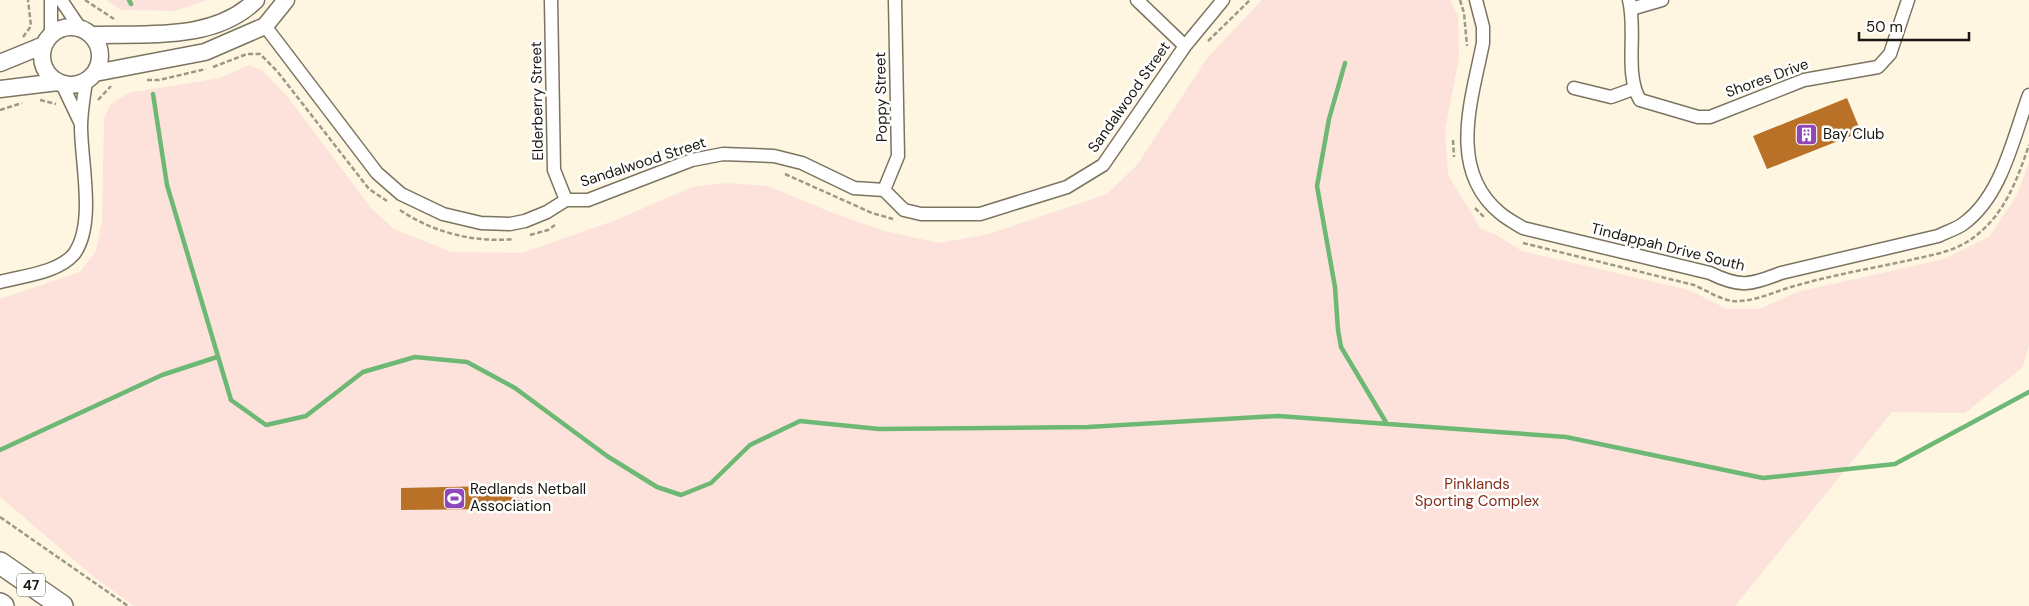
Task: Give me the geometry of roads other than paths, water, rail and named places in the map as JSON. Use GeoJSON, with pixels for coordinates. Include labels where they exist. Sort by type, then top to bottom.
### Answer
{"type":"FeatureCollection","features":[{"type":"Feature","properties":{"kind":"highway","name":"47"},"geometry":{"type":"LineString","coordinates":[[0,563],[62,606]]}},
{"type":"Feature","properties":{"kind":"street"},"geometry":{"type":"LineString","coordinates":[[51,0],[48,40],[42,56],[44,66],[50,75],[60,83],[81,124]]}},
{"type":"Feature","properties":{"kind":"street"},"geometry":{"type":"LineString","coordinates":[[0,282],[54,268],[73,254],[83,234],[86,208],[81,124],[90,77],[101,61],[100,47],[61,0]]}},
{"type":"Feature","properties":{"kind":"street"},"geometry":{"type":"LineString","coordinates":[[0,89],[60,83],[74,85],[90,77],[205,52],[265,26],[286,0]]}},
{"type":"Feature","properties":{"kind":"street","name":"Elderberry Street"},"geometry":{"type":"LineString","coordinates":[[551,0],[554,170],[566,200]]}},
{"type":"Feature","properties":{"kind":"street","name":"Poppy Street"},"geometry":{"type":"LineString","coordinates":[[884,190],[898,156],[895,0]]}},
{"type":"Feature","properties":{"kind":"street"},"geometry":{"type":"LineString","coordinates":[[1137,0],[1185,46]]}},
{"type":"Feature","properties":{"kind":"street","name":"Sandalwood Street"},"geometry":{"type":"LineString","coordinates":[[265,26],[377,173],[401,194],[443,214],[481,223],[510,224],[525,221],[547,212],[566,200],[588,200],[692,160],[723,154],[774,156],[802,163],[854,188],[884,190],[904,210],[921,214],[980,214],[1067,187],[1103,165],[1185,46],[1223,0]]}},
{"type":"Feature","properties":{"kind":"street","name":"Tindappah Drive South"},"geometry":{"type":"LineString","coordinates":[[1476,0],[1482,27],[1483,43],[1466,142],[1470,166],[1481,191],[1499,212],[1523,228],[1710,273],[1726,281],[1742,284],[1757,283],[1780,273],[1938,236],[1962,225],[1978,210],[1996,184],[2029,95]]}},
{"type":"Feature","properties":{"kind":"street"},"geometry":{"type":"LineString","coordinates":[[1574,88],[1611,97],[1633,89],[1630,4],[1662,0]]}},
{"type":"Feature","properties":{"kind":"street","name":"Shores Drive"},"geometry":{"type":"LineString","coordinates":[[1633,89],[1640,100],[1698,117],[1710,117],[1804,80],[1878,67],[1890,54],[1908,0]]}},
{"type":"Feature","properties":{"kind":"street"},"geometry":{"type":"LineString","coordinates":[[0,63],[48,40],[64,27],[86,31],[160,36],[226,20],[253,4],[265,26]]}},
{"type":"Feature","properties":{"kind":"waterway"},"geometry":{"type":"LineString","coordinates":[[129,0],[131,4]]}},
{"type":"Feature","properties":{"kind":"waterway"},"geometry":{"type":"LineString","coordinates":[[1345,63],[1329,119],[1317,186],[1335,287],[1341,347],[1387,424]]}},
{"type":"Feature","properties":{"kind":"waterway"},"geometry":{"type":"LineString","coordinates":[[153,94],[167,185],[231,400],[266,425],[306,416],[363,372],[415,357],[467,362],[515,388],[607,456],[657,487],[681,495],[711,483],[750,445],[800,421],[879,429],[1088,427],[1278,416],[1566,437],[1763,478],[1895,464],[2029,392]]}},
{"type":"Feature","properties":{"kind":"waterway"},"geometry":{"type":"LineString","coordinates":[[0,450],[162,375],[217,357]]}},
{"type":"Feature","properties":{"kind":"place","name":"Bay Club"},"geometry":{"type":"Point","coordinates":[1807,134]}},
{"type":"Feature","properties":{"kind":"place","name":"Redlands Netball Association"},"geometry":{"type":"Point","coordinates":[454,498]}},
{"type":"Feature","properties":{"kind":"park label","name":"Pinklands Sporting Complex"},"geometry":{"type":"Point","coordinates":[1477,492]}}]}
